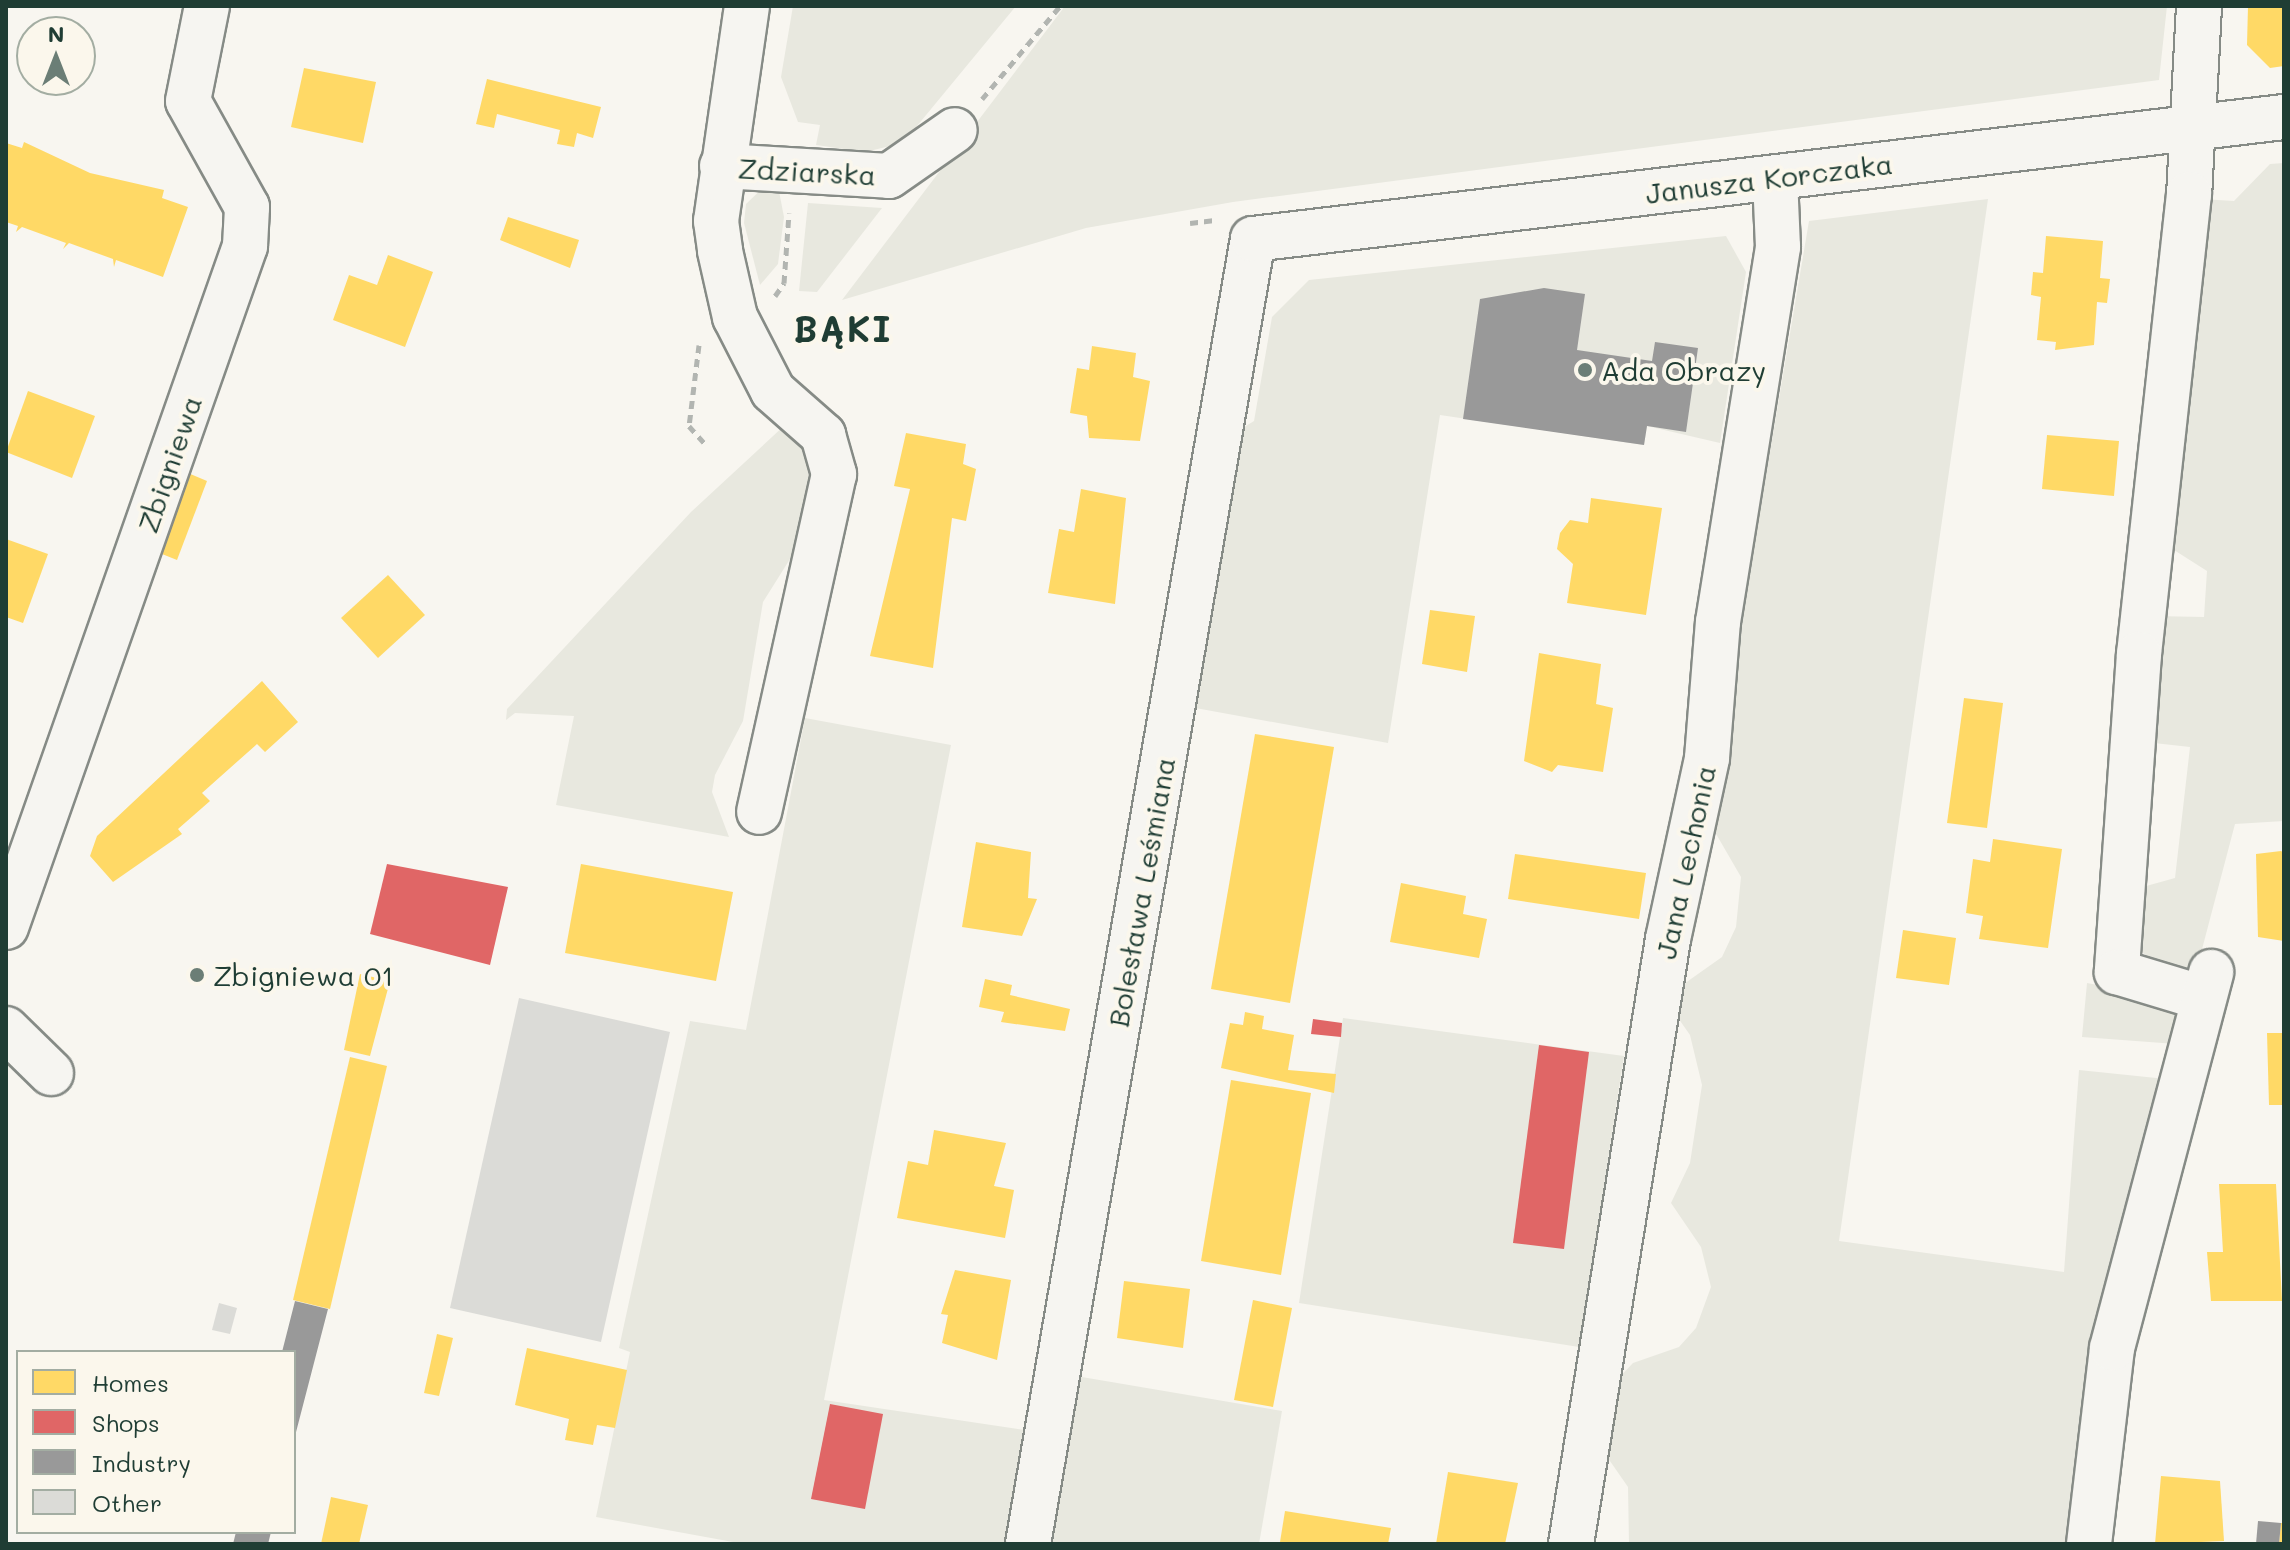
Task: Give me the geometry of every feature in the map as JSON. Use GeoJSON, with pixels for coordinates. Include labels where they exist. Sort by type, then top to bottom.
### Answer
{"type":"FeatureCollection","features":[{"type":"Feature","properties":{"kind":"street","name":"Zbigniewa"},"geometry":{"type":"LineString","coordinates":[[6,927],[248,234],[247,207],[188,101],[207,6]]}},
{"type":"Feature","properties":{"kind":"street","name":"Zdziarska"},"geometry":{"type":"LineString","coordinates":[[747,6],[716,221],[726,284],[773,391],[823,435],[834,474],[759,812]]}},
{"type":"Feature","properties":{"kind":"street"},"geometry":{"type":"LineString","coordinates":[[2089,1544],[2112,1348],[2207,985],[2117,972],[2139,654],[2191,128],[2199,6]]}},
{"type":"Feature","properties":{"kind":"street","name":"Janusza Korczaka"},"geometry":{"type":"LineString","coordinates":[[1253,239],[2284,117]]}},
{"type":"Feature","properties":{"kind":"street","name":"Zdziarska"},"geometry":{"type":"LineString","coordinates":[[722,166],[889,176],[955,130]]}},
{"type":"Feature","properties":{"kind":"street","name":"Jana Lechonia"},"geometry":{"type":"LineString","coordinates":[[1571,1544],[1668,939],[1707,758],[1718,622],[1778,247],[1775,178]]}},
{"type":"Feature","properties":{"kind":"street","name":"Bolesława Leśmiana"},"geometry":{"type":"LineString","coordinates":[[1028,1544],[1253,239]]}},
{"type":"Feature","properties":{"kind":"street"},"geometry":{"type":"LineString","coordinates":[[6,1029],[51,1073]]}},
{"type":"Feature","properties":{"kind":"path"},"geometry":{"type":"LineString","coordinates":[[955,130],[1060,6]]}},
{"type":"Feature","properties":{"kind":"shaded area"},"geometry":{"type":"Polygon","coordinates":[[[793,6],[1016,6],[903,143],[865,152],[816,145],[820,125],[798,122],[781,77],[793,6]]]}},
{"type":"Feature","properties":{"kind":"shaded area"},"geometry":{"type":"Polygon","coordinates":[[[1065,6],[2167,6],[2159,80],[1233,202],[1086,228],[842,300],[1065,6]]]}},
{"type":"Feature","properties":{"kind":"shaded area"},"geometry":{"type":"Polygon","coordinates":[[[2284,163],[2284,821],[2235,824],[2196,972],[2156,963],[2139,950],[2139,888],[2175,878],[2190,747],[2145,742],[2154,616],[2204,617],[2207,571],[2163,543],[2201,199],[2234,201],[2270,164],[2284,163]]]}},
{"type":"Feature","properties":{"kind":"shaded area"},"geometry":{"type":"Polygon","coordinates":[[[767,184],[778,186],[784,217],[778,264],[760,285],[744,223],[746,204],[767,184]]]}},
{"type":"Feature","properties":{"kind":"shaded area"},"geometry":{"type":"Polygon","coordinates":[[[1988,199],[1839,1241],[2064,1272],[2079,1070],[2166,1079],[2077,1544],[1629,1544],[1628,1487],[1603,1451],[1614,1383],[1633,1363],[1679,1347],[1696,1328],[1711,1287],[1701,1247],[1671,1203],[1690,1163],[1702,1085],[1690,1035],[1676,1015],[1681,986],[1722,957],[1736,927],[1741,877],[1708,820],[1809,221],[1988,199]]]}},
{"type":"Feature","properties":{"kind":"shaded area"},"geometry":{"type":"Polygon","coordinates":[[[808,203],[882,208],[817,292],[799,291],[808,203]]]}},
{"type":"Feature","properties":{"kind":"shaded area"},"geometry":{"type":"Polygon","coordinates":[[[1726,236],[1746,272],[1720,443],[1647,426],[1644,445],[1440,415],[1388,743],[1190,707],[1233,434],[1254,421],[1272,317],[1309,280],[1726,236]]]}},
{"type":"Feature","properties":{"kind":"shaded area"},"geometry":{"type":"Polygon","coordinates":[[[786,424],[819,462],[790,559],[763,602],[743,721],[715,775],[712,792],[729,837],[556,805],[574,716],[515,713],[506,720],[507,709],[691,512],[786,424]]]}},
{"type":"Feature","properties":{"kind":"shaded area"},"geometry":{"type":"Polygon","coordinates":[[[805,718],[951,745],[824,1400],[1025,1430],[1031,1437],[1013,1544],[744,1544],[596,1517],[630,1352],[619,1348],[690,1021],[746,1030],[805,718]]]}},
{"type":"Feature","properties":{"kind":"shaded area"},"geometry":{"type":"Polygon","coordinates":[[[2087,983],[2188,1002],[2176,1044],[2082,1037],[2087,983]]]}},
{"type":"Feature","properties":{"kind":"shaded area"},"geometry":{"type":"Polygon","coordinates":[[[1343,1018],[1624,1056],[1579,1347],[1299,1303],[1343,1018]]]}},
{"type":"Feature","properties":{"kind":"shaded area"},"geometry":{"type":"Polygon","coordinates":[[[1070,1375],[1282,1411],[1259,1544],[1040,1544],[1070,1375]]]}},
{"type":"Feature","properties":{"kind":"building: Homes"},"geometry":{"type":"Polygon","coordinates":[[[2248,6],[2284,6],[2284,66],[2270,68],[2247,45],[2248,6]]]}},
{"type":"Feature","properties":{"kind":"building: Homes"},"geometry":{"type":"Polygon","coordinates":[[[304,68],[376,82],[363,143],[291,127],[304,68]]]}},
{"type":"Feature","properties":{"kind":"building: Homes"},"geometry":{"type":"Polygon","coordinates":[[[487,79],[601,107],[593,138],[577,133],[574,147],[557,144],[560,130],[497,114],[494,128],[476,124],[487,79]]]}},
{"type":"Feature","properties":{"kind":"building: Homes"},"geometry":{"type":"Polygon","coordinates":[[[24,142],[90,173],[164,190],[162,198],[188,207],[163,277],[116,260],[114,267],[113,259],[69,243],[63,249],[66,243],[22,227],[16,232],[18,226],[6,222],[6,143],[22,148],[24,142]]]}},
{"type":"Feature","properties":{"kind":"building: Homes"},"geometry":{"type":"Polygon","coordinates":[[[508,217],[579,240],[570,268],[500,240],[508,217]]]}},
{"type":"Feature","properties":{"kind":"building: Homes"},"geometry":{"type":"Polygon","coordinates":[[[2046,236],[2103,241],[2100,278],[2110,279],[2107,303],[2097,302],[2094,345],[2055,350],[2056,342],[2037,340],[2041,297],[2031,295],[2033,272],[2043,273],[2046,236]]]}},
{"type":"Feature","properties":{"kind":"building: Homes"},"geometry":{"type":"Polygon","coordinates":[[[388,255],[433,272],[405,347],[333,320],[349,275],[377,285],[388,255]]]}},
{"type":"Feature","properties":{"kind":"building: Homes"},"geometry":{"type":"Polygon","coordinates":[[[1092,346],[1136,353],[1133,377],[1150,381],[1140,441],[1089,438],[1087,416],[1070,413],[1077,368],[1089,370],[1092,346]]]}},
{"type":"Feature","properties":{"kind":"building: Homes"},"geometry":{"type":"Polygon","coordinates":[[[28,391],[95,416],[72,478],[6,452],[28,391]]]}},
{"type":"Feature","properties":{"kind":"building: Homes"},"geometry":{"type":"Polygon","coordinates":[[[906,433],[966,444],[963,464],[976,469],[966,521],[952,518],[933,668],[870,656],[910,489],[894,486],[906,433]]]}},
{"type":"Feature","properties":{"kind":"building: Homes"},"geometry":{"type":"Polygon","coordinates":[[[2047,435],[2119,441],[2114,496],[2042,489],[2047,435]]]}},
{"type":"Feature","properties":{"kind":"building: Homes"},"geometry":{"type":"Polygon","coordinates":[[[188,473],[207,481],[177,560],[157,552],[188,473]]]}},
{"type":"Feature","properties":{"kind":"building: Homes"},"geometry":{"type":"Polygon","coordinates":[[[1081,489],[1126,498],[1115,604],[1048,593],[1059,529],[1074,532],[1081,489]]]}},
{"type":"Feature","properties":{"kind":"building: Homes"},"geometry":{"type":"Polygon","coordinates":[[[1591,498],[1662,508],[1646,615],[1567,603],[1573,564],[1557,549],[1560,533],[1570,520],[1588,523],[1591,498]]]}},
{"type":"Feature","properties":{"kind":"building: Homes"},"geometry":{"type":"Polygon","coordinates":[[[6,539],[48,554],[23,623],[6,617],[6,539]]]}},
{"type":"Feature","properties":{"kind":"building: Homes"},"geometry":{"type":"Polygon","coordinates":[[[388,575],[425,615],[378,658],[341,618],[388,575]]]}},
{"type":"Feature","properties":{"kind":"building: Homes"},"geometry":{"type":"Polygon","coordinates":[[[1430,610],[1475,616],[1467,672],[1422,664],[1430,610]]]}},
{"type":"Feature","properties":{"kind":"building: Homes"},"geometry":{"type":"Polygon","coordinates":[[[1539,653],[1601,664],[1596,704],[1613,708],[1603,772],[1558,765],[1552,772],[1524,761],[1539,653]]]}},
{"type":"Feature","properties":{"kind":"building: Homes"},"geometry":{"type":"Polygon","coordinates":[[[262,681],[298,722],[265,752],[257,744],[202,793],[210,801],[178,829],[182,834],[113,882],[90,856],[97,836],[262,681]]]}},
{"type":"Feature","properties":{"kind":"building: Homes"},"geometry":{"type":"Polygon","coordinates":[[[1964,698],[2003,703],[1987,828],[1947,823],[1964,698]]]}},
{"type":"Feature","properties":{"kind":"building: Homes"},"geometry":{"type":"Polygon","coordinates":[[[1255,734],[1334,747],[1290,1003],[1211,989],[1255,734]]]}},
{"type":"Feature","properties":{"kind":"building: Homes"},"geometry":{"type":"Polygon","coordinates":[[[1993,839],[2062,849],[2048,948],[1979,939],[1983,916],[1966,913],[1973,859],[1990,862],[1993,839]]]}},
{"type":"Feature","properties":{"kind":"building: Homes"},"geometry":{"type":"Polygon","coordinates":[[[976,842],[1031,852],[1028,898],[1037,899],[1022,936],[962,927],[976,842]]]}},
{"type":"Feature","properties":{"kind":"building: Homes"},"geometry":{"type":"Polygon","coordinates":[[[2284,853],[2284,941],[2258,937],[2256,854],[2284,853]]]}},
{"type":"Feature","properties":{"kind":"building: Homes"},"geometry":{"type":"Polygon","coordinates":[[[1515,854],[1646,873],[1639,919],[1508,899],[1515,854]]]}},
{"type":"Feature","properties":{"kind":"building: Homes"},"geometry":{"type":"Polygon","coordinates":[[[581,864],[733,892],[716,981],[565,953],[581,864]]]}},
{"type":"Feature","properties":{"kind":"building: Homes"},"geometry":{"type":"Polygon","coordinates":[[[1401,883],[1466,896],[1463,914],[1487,919],[1479,958],[1390,942],[1401,883]]]}},
{"type":"Feature","properties":{"kind":"building: Homes"},"geometry":{"type":"Polygon","coordinates":[[[1903,930],[1956,938],[1949,985],[1896,978],[1903,930]]]}},
{"type":"Feature","properties":{"kind":"building: Homes"},"geometry":{"type":"Polygon","coordinates":[[[360,974],[390,981],[370,1056],[344,1050],[360,974]]]}},
{"type":"Feature","properties":{"kind":"building: Homes"},"geometry":{"type":"Polygon","coordinates":[[[985,979],[1012,985],[1010,995],[1070,1009],[1065,1031],[1001,1022],[1004,1012],[979,1007],[985,979]]]}},
{"type":"Feature","properties":{"kind":"building: Homes"},"geometry":{"type":"Polygon","coordinates":[[[1245,1012],[1264,1016],[1262,1029],[1294,1035],[1288,1070],[1336,1074],[1334,1093],[1221,1068],[1230,1023],[1243,1025],[1245,1012]]]}},
{"type":"Feature","properties":{"kind":"building: Homes"},"geometry":{"type":"Polygon","coordinates":[[[2267,1033],[2284,1033],[2284,1105],[2269,1105],[2267,1033]]]}},
{"type":"Feature","properties":{"kind":"building: Homes"},"geometry":{"type":"Polygon","coordinates":[[[350,1057],[387,1066],[330,1309],[293,1300],[350,1057]]]}},
{"type":"Feature","properties":{"kind":"building: Homes"},"geometry":{"type":"Polygon","coordinates":[[[1231,1080],[1311,1093],[1281,1275],[1201,1261],[1231,1080]]]}},
{"type":"Feature","properties":{"kind":"building: Homes"},"geometry":{"type":"Polygon","coordinates":[[[934,1130],[1006,1143],[994,1186],[1014,1190],[1005,1238],[897,1218],[908,1161],[928,1165],[934,1130]]]}},
{"type":"Feature","properties":{"kind":"building: Homes"},"geometry":{"type":"Polygon","coordinates":[[[2219,1184],[2276,1184],[2282,1301],[2211,1301],[2207,1252],[2223,1252],[2219,1184]]]}},
{"type":"Feature","properties":{"kind":"building: Homes"},"geometry":{"type":"Polygon","coordinates":[[[955,1270],[1011,1280],[997,1360],[942,1343],[948,1315],[941,1314],[955,1270]]]}},
{"type":"Feature","properties":{"kind":"building: Homes"},"geometry":{"type":"Polygon","coordinates":[[[1124,1281],[1190,1289],[1183,1348],[1117,1338],[1124,1281]]]}},
{"type":"Feature","properties":{"kind":"building: Homes"},"geometry":{"type":"Polygon","coordinates":[[[1253,1300],[1292,1308],[1273,1407],[1234,1400],[1253,1300]]]}},
{"type":"Feature","properties":{"kind":"building: Homes"},"geometry":{"type":"Polygon","coordinates":[[[437,1334],[453,1338],[439,1396],[424,1393],[437,1334]]]}},
{"type":"Feature","properties":{"kind":"building: Homes"},"geometry":{"type":"Polygon","coordinates":[[[527,1348],[627,1370],[615,1428],[597,1425],[593,1445],[565,1440],[569,1419],[515,1405],[527,1348]]]}},
{"type":"Feature","properties":{"kind":"building: Homes"},"geometry":{"type":"Polygon","coordinates":[[[1448,1472],[1518,1483],[1505,1544],[1436,1544],[1448,1472]]]}},
{"type":"Feature","properties":{"kind":"building: Homes"},"geometry":{"type":"Polygon","coordinates":[[[2161,1476],[2220,1481],[2224,1541],[2155,1544],[2161,1476]]]}},
{"type":"Feature","properties":{"kind":"building: Homes"},"geometry":{"type":"Polygon","coordinates":[[[331,1497],[368,1505],[359,1544],[321,1544],[331,1497]]]}},
{"type":"Feature","properties":{"kind":"building: Homes"},"geometry":{"type":"Polygon","coordinates":[[[1285,1511],[1391,1528],[1388,1544],[1280,1542],[1285,1511]]]}},
{"type":"Feature","properties":{"kind":"building: Homes"},"geometry":{"type":"Polygon","coordinates":[[[2281,1523],[2284,1523],[2284,1544],[2279,1544],[2281,1523]]]}},
{"type":"Feature","properties":{"kind":"building: Shops"},"geometry":{"type":"Polygon","coordinates":[[[387,864],[508,887],[490,965],[370,934],[387,864]]]}},
{"type":"Feature","properties":{"kind":"building: Shops"},"geometry":{"type":"Polygon","coordinates":[[[1313,1019],[1342,1023],[1341,1037],[1311,1034],[1313,1019]]]}},
{"type":"Feature","properties":{"kind":"building: Shops"},"geometry":{"type":"Polygon","coordinates":[[[1539,1045],[1589,1052],[1564,1249],[1513,1243],[1539,1045]]]}},
{"type":"Feature","properties":{"kind":"building: Shops"},"geometry":{"type":"Polygon","coordinates":[[[830,1404],[883,1414],[865,1509],[811,1499],[830,1404]]]}},
{"type":"Feature","properties":{"kind":"building: Industry"},"geometry":{"type":"Polygon","coordinates":[[[1544,288],[1585,294],[1577,350],[1652,361],[1655,342],[1698,348],[1686,432],[1647,426],[1644,445],[1463,419],[1480,299],[1544,288]]]}},
{"type":"Feature","properties":{"kind":"building: Industry"},"geometry":{"type":"Polygon","coordinates":[[[295,1301],[328,1309],[296,1432],[296,1350],[283,1350],[295,1301]]]}},
{"type":"Feature","properties":{"kind":"building: Industry"},"geometry":{"type":"Polygon","coordinates":[[[2258,1521],[2281,1523],[2279,1544],[2256,1544],[2258,1521]]]}},
{"type":"Feature","properties":{"kind":"building: Industry"},"geometry":{"type":"Polygon","coordinates":[[[236,1534],[270,1534],[268,1544],[233,1544],[236,1534]]]}},
{"type":"Feature","properties":{"kind":"building: Other"},"geometry":{"type":"Polygon","coordinates":[[[519,998],[670,1032],[601,1342],[450,1308],[519,998]]]}},
{"type":"Feature","properties":{"kind":"building: Other"},"geometry":{"type":"Polygon","coordinates":[[[219,1303],[237,1308],[230,1334],[212,1330],[219,1303]]]}},
{"type":"Feature","properties":{"kind":"place","name":"Ada Obrazy"},"geometry":{"type":"Point","coordinates":[1585,370]}},
{"type":"Feature","properties":{"kind":"place","name":"Zbigniewa 01"},"geometry":{"type":"Point","coordinates":[197,975]}},
{"type":"Feature","properties":{"kind":"district","name":"BĄKI"},"geometry":{"type":"Point","coordinates":[843,328]}}]}
